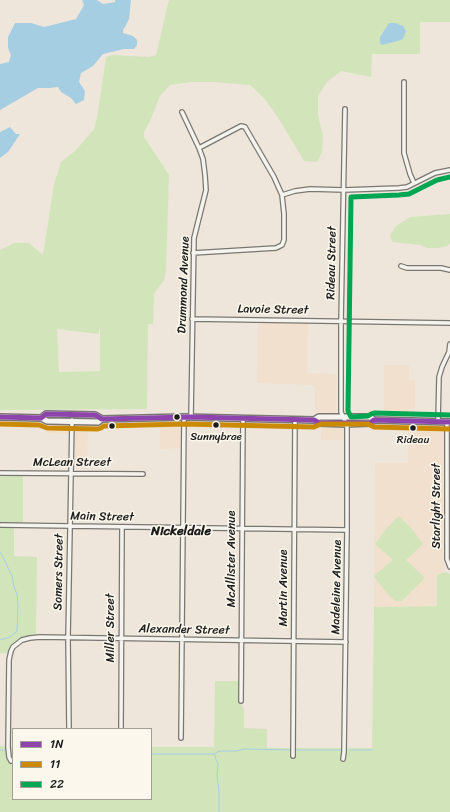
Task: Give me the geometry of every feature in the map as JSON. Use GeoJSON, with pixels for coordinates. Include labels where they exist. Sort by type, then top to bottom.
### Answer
{"type":"FeatureCollection","features":[{"type":"Feature","properties":{"kind":"main road"},"geometry":{"type":"LineString","coordinates":[[41,418],[46,414],[95,415],[102,419]]}},
{"type":"Feature","properties":{"kind":"main road"},"geometry":{"type":"LineString","coordinates":[[0,417],[98,422],[102,419],[184,417],[295,419],[314,420],[319,423],[346,424],[370,424],[374,420]]}},
{"type":"Feature","properties":{"kind":"main road"},"geometry":{"type":"LineString","coordinates":[[314,420],[319,417],[370,417],[374,420],[449,422]]}},
{"type":"Feature","properties":{"kind":"street"},"geometry":{"type":"LineString","coordinates":[[404,82],[404,153],[414,184]]}},
{"type":"Feature","properties":{"kind":"street","name":"Rideau Street"},"geometry":{"type":"LineString","coordinates":[[343,417],[341,412],[341,322],[345,109]]}},
{"type":"Feature","properties":{"kind":"street","name":"Drummond Avenue"},"geometry":{"type":"LineString","coordinates":[[182,112],[199,148],[206,175],[206,190],[194,238],[193,253],[191,417]]}},
{"type":"Feature","properties":{"kind":"street"},"geometry":{"type":"LineString","coordinates":[[193,253],[276,248],[282,245],[284,240],[282,195],[274,176],[245,127],[241,126],[199,148]]}},
{"type":"Feature","properties":{"kind":"street"},"geometry":{"type":"LineString","coordinates":[[282,195],[310,189],[344,190],[407,187],[435,173],[450,170]]}},
{"type":"Feature","properties":{"kind":"street"},"geometry":{"type":"LineString","coordinates":[[401,266],[407,268],[441,268],[450,270]]}},
{"type":"Feature","properties":{"kind":"street","name":"Lavoie Street"},"geometry":{"type":"LineString","coordinates":[[192,319],[450,323]]}},
{"type":"Feature","properties":{"kind":"street"},"geometry":{"type":"LineString","coordinates":[[438,422],[439,377],[449,352],[450,344]]}},
{"type":"Feature","properties":{"kind":"street","name":"Somers Street"},"geometry":{"type":"LineString","coordinates":[[69,728],[68,638],[72,415]]}},
{"type":"Feature","properties":{"kind":"street"},"geometry":{"type":"LineString","coordinates":[[181,738],[184,417]]}},
{"type":"Feature","properties":{"kind":"street","name":"Madeleine Avenue"},"geometry":{"type":"LineString","coordinates":[[343,417],[347,426],[346,642],[343,759]]}},
{"type":"Feature","properties":{"kind":"street","name":"McAllister Avenue"},"geometry":{"type":"LineString","coordinates":[[241,701],[243,418]]}},
{"type":"Feature","properties":{"kind":"street","name":"Martin Avenue"},"geometry":{"type":"LineString","coordinates":[[293,756],[295,419]]}},
{"type":"Feature","properties":{"kind":"street","name":"Starlight Street"},"geometry":{"type":"LineString","coordinates":[[449,422],[447,559],[450,567]]}},
{"type":"Feature","properties":{"kind":"street","name":"McLean Street"},"geometry":{"type":"LineString","coordinates":[[0,472],[143,474]]}},
{"type":"Feature","properties":{"kind":"street","name":"Main Street"},"geometry":{"type":"LineString","coordinates":[[1,526],[347,530]]}},
{"type":"Feature","properties":{"kind":"street","name":"Miller Street"},"geometry":{"type":"LineString","coordinates":[[121,728],[122,527]]}},
{"type":"Feature","properties":{"kind":"street","name":"Alexander Street"},"geometry":{"type":"LineString","coordinates":[[11,761],[9,758],[8,747],[9,660],[13,647],[22,640],[34,637],[346,642]]}},
{"type":"Feature","properties":{"kind":"shaded area"},"geometry":{"type":"Polygon","coordinates":[[[308,322],[307,373],[337,374],[336,413],[315,412],[315,385],[257,383],[258,323],[308,322]]]}},
{"type":"Feature","properties":{"kind":"shaded area"},"geometry":{"type":"Polygon","coordinates":[[[384,365],[409,365],[409,380],[415,380],[415,414],[384,414],[384,365]]]}},
{"type":"Feature","properties":{"kind":"shaded area"},"geometry":{"type":"Polygon","coordinates":[[[48,424],[88,425],[87,469],[75,468],[75,434],[48,433],[48,424]]]}},
{"type":"Feature","properties":{"kind":"shaded area"},"geometry":{"type":"Polygon","coordinates":[[[160,425],[181,425],[181,448],[160,449],[160,425]]]}},
{"type":"Feature","properties":{"kind":"shaded area"},"geometry":{"type":"Polygon","coordinates":[[[321,425],[343,426],[345,440],[321,440],[321,425]]]}},
{"type":"Feature","properties":{"kind":"shaded area"},"geometry":{"type":"Polygon","coordinates":[[[408,426],[444,427],[445,465],[443,560],[445,572],[437,575],[437,606],[374,607],[375,463],[408,463],[408,426]]]}},
{"type":"Feature","properties":{"kind":"green space"},"geometry":{"type":"Polygon","coordinates":[[[169,0],[450,0],[450,22],[420,22],[420,54],[372,54],[371,77],[341,71],[327,82],[318,96],[318,114],[323,138],[322,152],[317,162],[304,161],[279,119],[264,98],[250,85],[191,82],[170,85],[160,96],[144,132],[144,137],[169,175],[166,270],[164,280],[154,294],[153,324],[148,324],[147,409],[0,410],[0,250],[14,243],[29,243],[43,255],[54,184],[61,162],[76,150],[94,129],[106,57],[112,55],[149,57],[156,55],[169,0]],[[100,326],[98,334],[57,329],[59,372],[100,371],[100,326]]]}},
{"type":"Feature","properties":{"kind":"green space"},"geometry":{"type":"Polygon","coordinates":[[[450,214],[450,243],[448,246],[427,248],[420,245],[392,242],[390,235],[396,226],[410,217],[450,214]]]}},
{"type":"Feature","properties":{"kind":"green space"},"geometry":{"type":"Polygon","coordinates":[[[0,473],[23,473],[23,526],[14,526],[14,556],[37,557],[36,637],[22,640],[10,653],[0,653],[0,473]]]}},
{"type":"Feature","properties":{"kind":"green space"},"geometry":{"type":"Polygon","coordinates":[[[399,516],[412,529],[423,544],[406,560],[424,577],[423,580],[402,601],[395,601],[385,591],[374,576],[393,560],[375,544],[386,529],[399,516]]]}},
{"type":"Feature","properties":{"kind":"green space"},"geometry":{"type":"Polygon","coordinates":[[[445,572],[450,574],[450,812],[0,812],[0,746],[12,746],[12,800],[152,800],[152,747],[214,747],[215,681],[241,681],[241,703],[244,709],[244,728],[267,729],[267,748],[372,748],[374,607],[437,606],[437,575],[445,572]]]}},
{"type":"Feature","properties":{"kind":"water"},"geometry":{"type":"Polygon","coordinates":[[[82,0],[97,0],[103,4],[115,2],[115,0],[131,0],[129,19],[123,33],[133,36],[137,40],[137,45],[134,49],[124,49],[103,54],[93,66],[81,73],[79,82],[85,91],[84,100],[76,104],[71,98],[61,92],[58,87],[38,88],[0,110],[0,64],[9,62],[11,55],[8,48],[8,37],[15,23],[31,23],[44,27],[76,19],[84,5],[82,0]]]}},
{"type":"Feature","properties":{"kind":"water"},"geometry":{"type":"Polygon","coordinates":[[[389,23],[395,23],[403,26],[406,31],[403,39],[382,45],[380,43],[380,37],[389,23]]]}},
{"type":"Feature","properties":{"kind":"water"},"geometry":{"type":"Polygon","coordinates":[[[10,127],[16,134],[20,134],[8,152],[0,158],[0,132],[10,127]]]}},
{"type":"Feature","properties":{"kind":"waterway"},"geometry":{"type":"LineString","coordinates":[[0,552],[12,576],[17,594],[18,605],[17,631],[10,637],[0,640]]}},
{"type":"Feature","properties":{"kind":"waterway"},"geometry":{"type":"LineString","coordinates":[[152,754],[215,754],[221,751],[236,751],[245,749],[291,750]]}},
{"type":"Feature","properties":{"kind":"waterway"},"geometry":{"type":"LineString","coordinates":[[0,750],[5,750]]}},
{"type":"Feature","properties":{"kind":"waterway"},"geometry":{"type":"LineString","coordinates":[[297,750],[342,750]]}},
{"type":"Feature","properties":{"kind":"waterway"},"geometry":{"type":"LineString","coordinates":[[350,750],[372,750]]}},
{"type":"Feature","properties":{"kind":"waterway"},"geometry":{"type":"LineString","coordinates":[[215,755],[218,764],[217,775],[219,812]]}},
{"type":"Feature","properties":{"kind":"transit line","name":"22"},"geometry":{"type":"LineString","coordinates":[[450,177],[437,180],[409,194],[351,197],[348,411],[351,417],[368,416],[374,413],[450,415]]}},
{"type":"Feature","properties":{"kind":"transit line","name":"1N"},"geometry":{"type":"LineString","coordinates":[[0,417],[41,418],[46,414],[95,415],[102,419],[191,417],[314,420],[319,423],[370,423],[374,420],[450,422]]}},
{"type":"Feature","properties":{"kind":"transit line","name":"11"},"geometry":{"type":"LineString","coordinates":[[0,424],[39,425],[47,428],[98,429],[104,426],[184,424],[314,427],[321,424],[368,424],[374,427],[450,429]]}},
{"type":"Feature","properties":{"kind":"place","name":"Sunnybrae"},"geometry":{"type":"Point","coordinates":[216,425]}},
{"type":"Feature","properties":{"kind":"place","name":"Rideau"},"geometry":{"type":"Point","coordinates":[413,428]}},
{"type":"Feature","properties":{"kind":"district","name":"Nickeldale"},"geometry":{"type":"Point","coordinates":[181,532]}}]}
